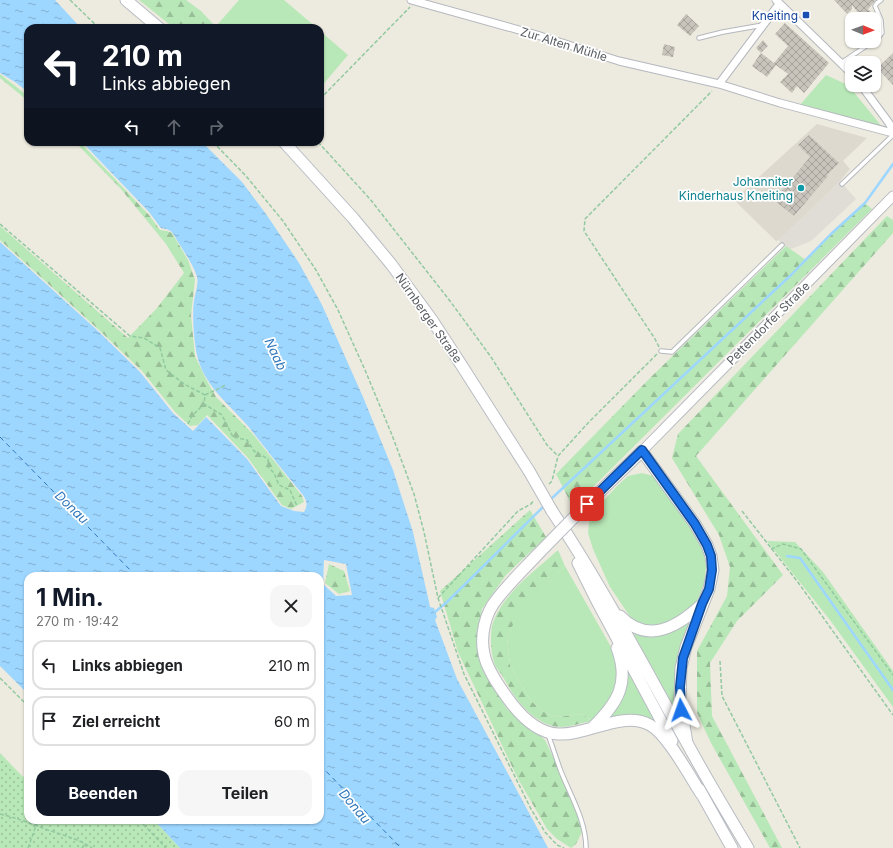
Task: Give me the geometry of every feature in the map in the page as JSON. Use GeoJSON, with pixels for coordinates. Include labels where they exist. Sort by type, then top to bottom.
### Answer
{"type":"FeatureCollection","features":[{"type":"Feature","properties":{"kind":"main road"},"geometry":{"type":"LineString","coordinates":[[126,0],[153,24]]}},
{"type":"Feature","properties":{"kind":"main road","name":"Nürnberger Straße"},"geometry":{"type":"LineString","coordinates":[[288,146],[353,218],[391,264],[432,320],[529,471],[552,511]]}},
{"type":"Feature","properties":{"kind":"main road"},"geometry":{"type":"LineString","coordinates":[[687,743],[680,701],[681,668],[686,647],[709,589],[712,570],[711,556],[707,545],[695,524],[642,450],[538,554],[496,599],[486,621],[483,637],[484,654],[489,668],[506,696],[520,714],[533,725],[548,733],[558,734],[570,734],[592,728],[631,721],[649,725],[657,730],[666,740],[702,795]]}},
{"type":"Feature","properties":{"kind":"main road"},"geometry":{"type":"LineString","coordinates":[[552,511],[598,603],[732,848]]}},
{"type":"Feature","properties":{"kind":"main road"},"geometry":{"type":"LineString","coordinates":[[552,511],[613,609],[687,743],[748,848]]}},
{"type":"Feature","properties":{"kind":"main road"},"geometry":{"type":"LineString","coordinates":[[592,728],[604,716],[618,697],[622,674],[619,655],[598,603]]}},
{"type":"Feature","properties":{"kind":"main road"},"geometry":{"type":"LineString","coordinates":[[613,609],[632,626],[642,630],[652,631],[664,630],[675,625],[689,616],[702,604]]}},
{"type":"Feature","properties":{"kind":"street","name":"Zur Alten Mühle"},"geometry":{"type":"LineString","coordinates":[[413,1],[537,35],[619,61],[719,84],[780,103],[893,133]]}},
{"type":"Feature","properties":{"kind":"street"},"geometry":{"type":"LineString","coordinates":[[719,84],[763,24],[777,2],[845,67]]}},
{"type":"Feature","properties":{"kind":"street"},"geometry":{"type":"LineString","coordinates":[[867,92],[891,121],[893,133]]}},
{"type":"Feature","properties":{"kind":"street","name":"Pettendorfer Straße"},"geometry":{"type":"LineString","coordinates":[[642,450],[893,196]]}},
{"type":"Feature","properties":{"kind":"lane"},"geometry":{"type":"LineString","coordinates":[[841,63],[878,38],[882,33],[881,20],[875,6],[881,0]]}},
{"type":"Feature","properties":{"kind":"lane"},"geometry":{"type":"LineString","coordinates":[[699,38],[763,24]]}},
{"type":"Feature","properties":{"kind":"lane"},"geometry":{"type":"LineString","coordinates":[[842,184],[893,133]]}},
{"type":"Feature","properties":{"kind":"lane"},"geometry":{"type":"LineString","coordinates":[[661,351],[672,352],[782,245]]}},
{"type":"Feature","properties":{"kind":"lane"},"geometry":{"type":"LineString","coordinates":[[548,733],[560,769],[580,815],[585,832],[586,848]]}},
{"type":"Feature","properties":{"kind":"path"},"geometry":{"type":"LineString","coordinates":[[70,0],[95,24]]}},
{"type":"Feature","properties":{"kind":"path"},"geometry":{"type":"LineString","coordinates":[[324,95],[413,1]]}},
{"type":"Feature","properties":{"kind":"path"},"geometry":{"type":"LineString","coordinates":[[547,487],[552,481],[558,456],[588,423],[661,351],[655,339],[584,231],[585,219],[719,84]]}},
{"type":"Feature","properties":{"kind":"path"},"geometry":{"type":"LineString","coordinates":[[218,146],[246,176],[283,222],[316,270],[338,310],[392,435],[414,494],[438,598],[464,674],[531,809],[545,832],[557,844],[564,848]]}},
{"type":"Feature","properties":{"kind":"path"},"geometry":{"type":"LineString","coordinates":[[322,146],[370,199],[450,301],[491,357],[547,445],[558,456]]}},
{"type":"Feature","properties":{"kind":"path"},"geometry":{"type":"LineString","coordinates":[[0,224],[130,336],[144,338],[160,348],[166,370],[184,384],[205,395]]}},
{"type":"Feature","properties":{"kind":"path"},"geometry":{"type":"LineString","coordinates":[[205,395],[226,385]]}},
{"type":"Feature","properties":{"kind":"path"},"geometry":{"type":"LineString","coordinates":[[188,424],[192,416],[204,404],[205,395]]}},
{"type":"Feature","properties":{"kind":"path"},"geometry":{"type":"LineString","coordinates":[[204,404],[222,415],[233,437],[247,440],[254,451],[268,459],[268,467],[274,473],[279,485],[290,490],[298,506]]}},
{"type":"Feature","properties":{"kind":"path"},"geometry":{"type":"LineString","coordinates":[[438,598],[518,511],[531,504],[536,498]]}},
{"type":"Feature","properties":{"kind":"path"},"geometry":{"type":"LineString","coordinates":[[742,511],[797,581],[893,715]]}},
{"type":"Feature","properties":{"kind":"path"},"geometry":{"type":"LineString","coordinates":[[770,548],[783,544],[801,549],[893,675]]}},
{"type":"Feature","properties":{"kind":"path"},"geometry":{"type":"LineString","coordinates":[[720,661],[722,696],[800,848]]}},
{"type":"Feature","properties":{"kind":"path"},"geometry":{"type":"LineString","coordinates":[[0,678],[24,702]]}},
{"type":"Feature","properties":{"kind":"path"},"geometry":{"type":"LineString","coordinates":[[0,814],[24,821]]}},
{"type":"Feature","properties":{"kind":"path"},"geometry":{"type":"LineString","coordinates":[[33,824],[92,848]]}},
{"type":"Feature","properties":{"kind":"path"},"geometry":{"type":"LineString","coordinates":[[143,824],[166,848]]}},
{"type":"Feature","properties":{"kind":"path"},"geometry":{"type":"LineString","coordinates":[[28,848],[36,825]]}},
{"type":"Feature","properties":{"kind":"path"},"geometry":{"type":"LineString","coordinates":[[82,848],[85,844]]}},
{"type":"Feature","properties":{"kind":"shaded area"},"geometry":{"type":"Polygon","coordinates":[[[817,124],[867,138],[843,161],[850,169],[840,181],[779,240],[776,241],[734,200],[817,124]]]}},
{"type":"Feature","properties":{"kind":"shaded area"},"geometry":{"type":"Polygon","coordinates":[[[840,181],[856,199],[811,241],[791,249],[782,245],[779,240],[840,181]]]}},
{"type":"Feature","properties":{"kind":"green space"},"geometry":{"type":"Polygon","coordinates":[[[139,0],[186,0],[201,11],[213,24],[169,24],[139,0]]]}},
{"type":"Feature","properties":{"kind":"green space"},"geometry":{"type":"Polygon","coordinates":[[[239,0],[284,0],[312,24],[218,24],[239,0]]]}},
{"type":"Feature","properties":{"kind":"green space"},"geometry":{"type":"Polygon","coordinates":[[[324,34],[348,55],[324,83],[324,34]]]}},
{"type":"Feature","properties":{"kind":"green space"},"geometry":{"type":"Polygon","coordinates":[[[0,74],[24,93],[24,98],[0,78],[0,74]]]}},
{"type":"Feature","properties":{"kind":"green space"},"geometry":{"type":"Polygon","coordinates":[[[826,75],[845,84],[845,92],[854,92],[883,128],[799,106],[826,75]]]}},
{"type":"Feature","properties":{"kind":"green space"},"geometry":{"type":"Polygon","coordinates":[[[79,146],[84,146],[149,215],[160,230],[172,233],[188,260],[195,280],[191,315],[195,356],[205,377],[216,397],[252,433],[302,496],[304,502],[291,509],[282,505],[248,458],[207,415],[198,425],[190,426],[175,412],[142,371],[0,240],[0,226],[128,338],[157,308],[184,273],[166,244],[121,189],[79,146]]]}},
{"type":"Feature","properties":{"kind":"green space"},"geometry":{"type":"Polygon","coordinates":[[[865,203],[872,209],[573,507],[556,474],[651,377],[786,246],[806,260],[831,234],[865,203]]]}},
{"type":"Feature","properties":{"kind":"green space"},"geometry":{"type":"Polygon","coordinates":[[[887,216],[893,220],[893,233],[696,456],[783,575],[737,621],[710,663],[712,716],[782,848],[770,848],[711,743],[697,713],[697,651],[727,596],[730,567],[719,535],[672,458],[678,434],[887,216]]]}},
{"type":"Feature","properties":{"kind":"green space"},"geometry":{"type":"Polygon","coordinates":[[[642,473],[653,476],[664,489],[697,537],[704,554],[706,567],[704,583],[697,601],[684,613],[666,625],[652,626],[637,624],[629,615],[610,587],[593,549],[588,533],[589,523],[597,508],[628,476],[642,473]]]}},
{"type":"Feature","properties":{"kind":"green space"},"geometry":{"type":"Polygon","coordinates":[[[530,510],[546,537],[506,575],[482,609],[478,629],[479,653],[487,677],[507,709],[545,740],[576,805],[582,832],[576,844],[571,848],[557,839],[547,829],[517,777],[458,652],[440,591],[530,510]]]}},
{"type":"Feature","properties":{"kind":"green space"},"geometry":{"type":"Polygon","coordinates":[[[767,541],[795,542],[823,572],[893,671],[893,707],[830,620],[767,541]]]}},
{"type":"Feature","properties":{"kind":"green space"},"geometry":{"type":"Polygon","coordinates":[[[558,550],[565,566],[517,616],[507,638],[510,666],[531,701],[544,712],[556,717],[583,714],[591,721],[560,727],[542,722],[528,711],[516,697],[495,666],[491,641],[492,624],[506,600],[522,582],[558,550]]]}},
{"type":"Feature","properties":{"kind":"green space"},"geometry":{"type":"Polygon","coordinates":[[[329,564],[344,571],[350,591],[339,594],[325,583],[329,564]]]}},
{"type":"Feature","properties":{"kind":"green space"},"geometry":{"type":"Polygon","coordinates":[[[565,566],[615,654],[617,665],[616,684],[611,699],[599,714],[591,721],[583,714],[556,717],[544,712],[531,701],[510,666],[507,638],[517,615],[565,566]]]}},
{"type":"Feature","properties":{"kind":"green space"},"geometry":{"type":"Polygon","coordinates":[[[691,621],[677,708],[675,710],[634,635],[636,633],[642,636],[656,637],[679,628],[691,621]]]}},
{"type":"Feature","properties":{"kind":"green space"},"geometry":{"type":"Polygon","coordinates":[[[629,670],[657,721],[606,719],[619,703],[623,692],[626,672],[629,670]]]}},
{"type":"Feature","properties":{"kind":"green space"},"geometry":{"type":"Polygon","coordinates":[[[0,753],[23,777],[24,776],[24,824],[158,824],[180,848],[0,848],[0,753]]]}},
{"type":"Feature","properties":{"kind":"water"},"geometry":{"type":"Polygon","coordinates":[[[0,0],[55,0],[77,24],[24,24],[24,89],[0,73],[0,0]]]}},
{"type":"Feature","properties":{"kind":"water"},"geometry":{"type":"Polygon","coordinates":[[[86,146],[206,146],[242,182],[266,214],[299,263],[322,305],[363,397],[393,470],[413,532],[430,607],[434,608],[437,617],[435,620],[457,679],[548,848],[180,848],[158,824],[324,824],[324,585],[336,596],[352,595],[346,564],[324,560],[324,572],[24,572],[24,690],[0,666],[0,242],[98,331],[140,372],[173,413],[193,431],[206,417],[247,459],[281,506],[294,511],[304,512],[306,507],[306,501],[303,495],[248,426],[218,394],[205,376],[197,355],[194,335],[193,307],[197,277],[173,233],[161,228],[149,212],[86,146]]]}},
{"type":"Feature","properties":{"kind":"building"},"geometry":{"type":"Polygon","coordinates":[[[834,0],[876,0],[868,9],[871,12],[858,12],[852,5],[852,9],[849,12],[845,12],[834,0]]]}},
{"type":"Feature","properties":{"kind":"building"},"geometry":{"type":"Polygon","coordinates":[[[686,14],[699,26],[690,36],[677,25],[686,14]]]}},
{"type":"Feature","properties":{"kind":"building"},"geometry":{"type":"Polygon","coordinates":[[[785,23],[829,63],[804,93],[797,86],[792,93],[780,82],[788,74],[776,65],[767,77],[752,66],[761,53],[774,63],[788,46],[775,34],[785,23]]]}},
{"type":"Feature","properties":{"kind":"building"},"geometry":{"type":"Polygon","coordinates":[[[763,40],[768,46],[761,53],[756,48],[763,40]]]}},
{"type":"Feature","properties":{"kind":"building"},"geometry":{"type":"Polygon","coordinates":[[[664,44],[675,47],[673,57],[662,55],[664,44]]]}},
{"type":"Feature","properties":{"kind":"building"},"geometry":{"type":"Polygon","coordinates":[[[893,53],[893,85],[881,72],[881,64],[893,53]]]}},
{"type":"Feature","properties":{"kind":"building","name":"Johanniter Kinderhaus Kneiting"},"geometry":{"type":"Polygon","coordinates":[[[809,135],[839,163],[827,175],[828,176],[794,216],[774,200],[810,157],[798,145],[809,135]]]}},
{"type":"Feature","properties":{"kind":"waterway"},"geometry":{"type":"LineString","coordinates":[[550,500],[791,275],[831,234],[865,203],[893,164]]}},
{"type":"Feature","properties":{"kind":"waterway"},"geometry":{"type":"LineString","coordinates":[[435,612],[545,505]]}},
{"type":"Feature","properties":{"kind":"waterway"},"geometry":{"type":"LineString","coordinates":[[787,556],[800,558],[893,690]]}},
{"type":"Feature","properties":{"kind":"ferry route"},"geometry":{"type":"LineString","coordinates":[[0,437],[132,572]]}},
{"type":"Feature","properties":{"kind":"ferry route"},"geometry":{"type":"LineString","coordinates":[[324,769],[401,848]]}},
{"type":"Feature","properties":{"kind":"place","name":"Kneiting"},"geometry":{"type":"Point","coordinates":[806,15]}},
{"type":"Feature","properties":{"kind":"place","name":"Johanniter Kinderhaus Kneiting"},"geometry":{"type":"Point","coordinates":[801,188]}},
{"type":"Feature","properties":{"kind":"route"},"geometry":{"type":"LineString","coordinates":[[587,504],[642,450],[695,524],[707,545],[711,556],[712,570],[709,589],[702,604],[683,658],[680,687],[681,710]]}},
{"type":"Feature","properties":{"kind":"water label","name":"Naab"},"geometry":{"type":"Point","coordinates":[276,354]}},
{"type":"Feature","properties":{"kind":"water label","name":"Donau"},"geometry":{"type":"Point","coordinates":[72,507]}},
{"type":"Feature","properties":{"kind":"water label","name":"Donau"},"geometry":{"type":"Point","coordinates":[355,806]}}]}
